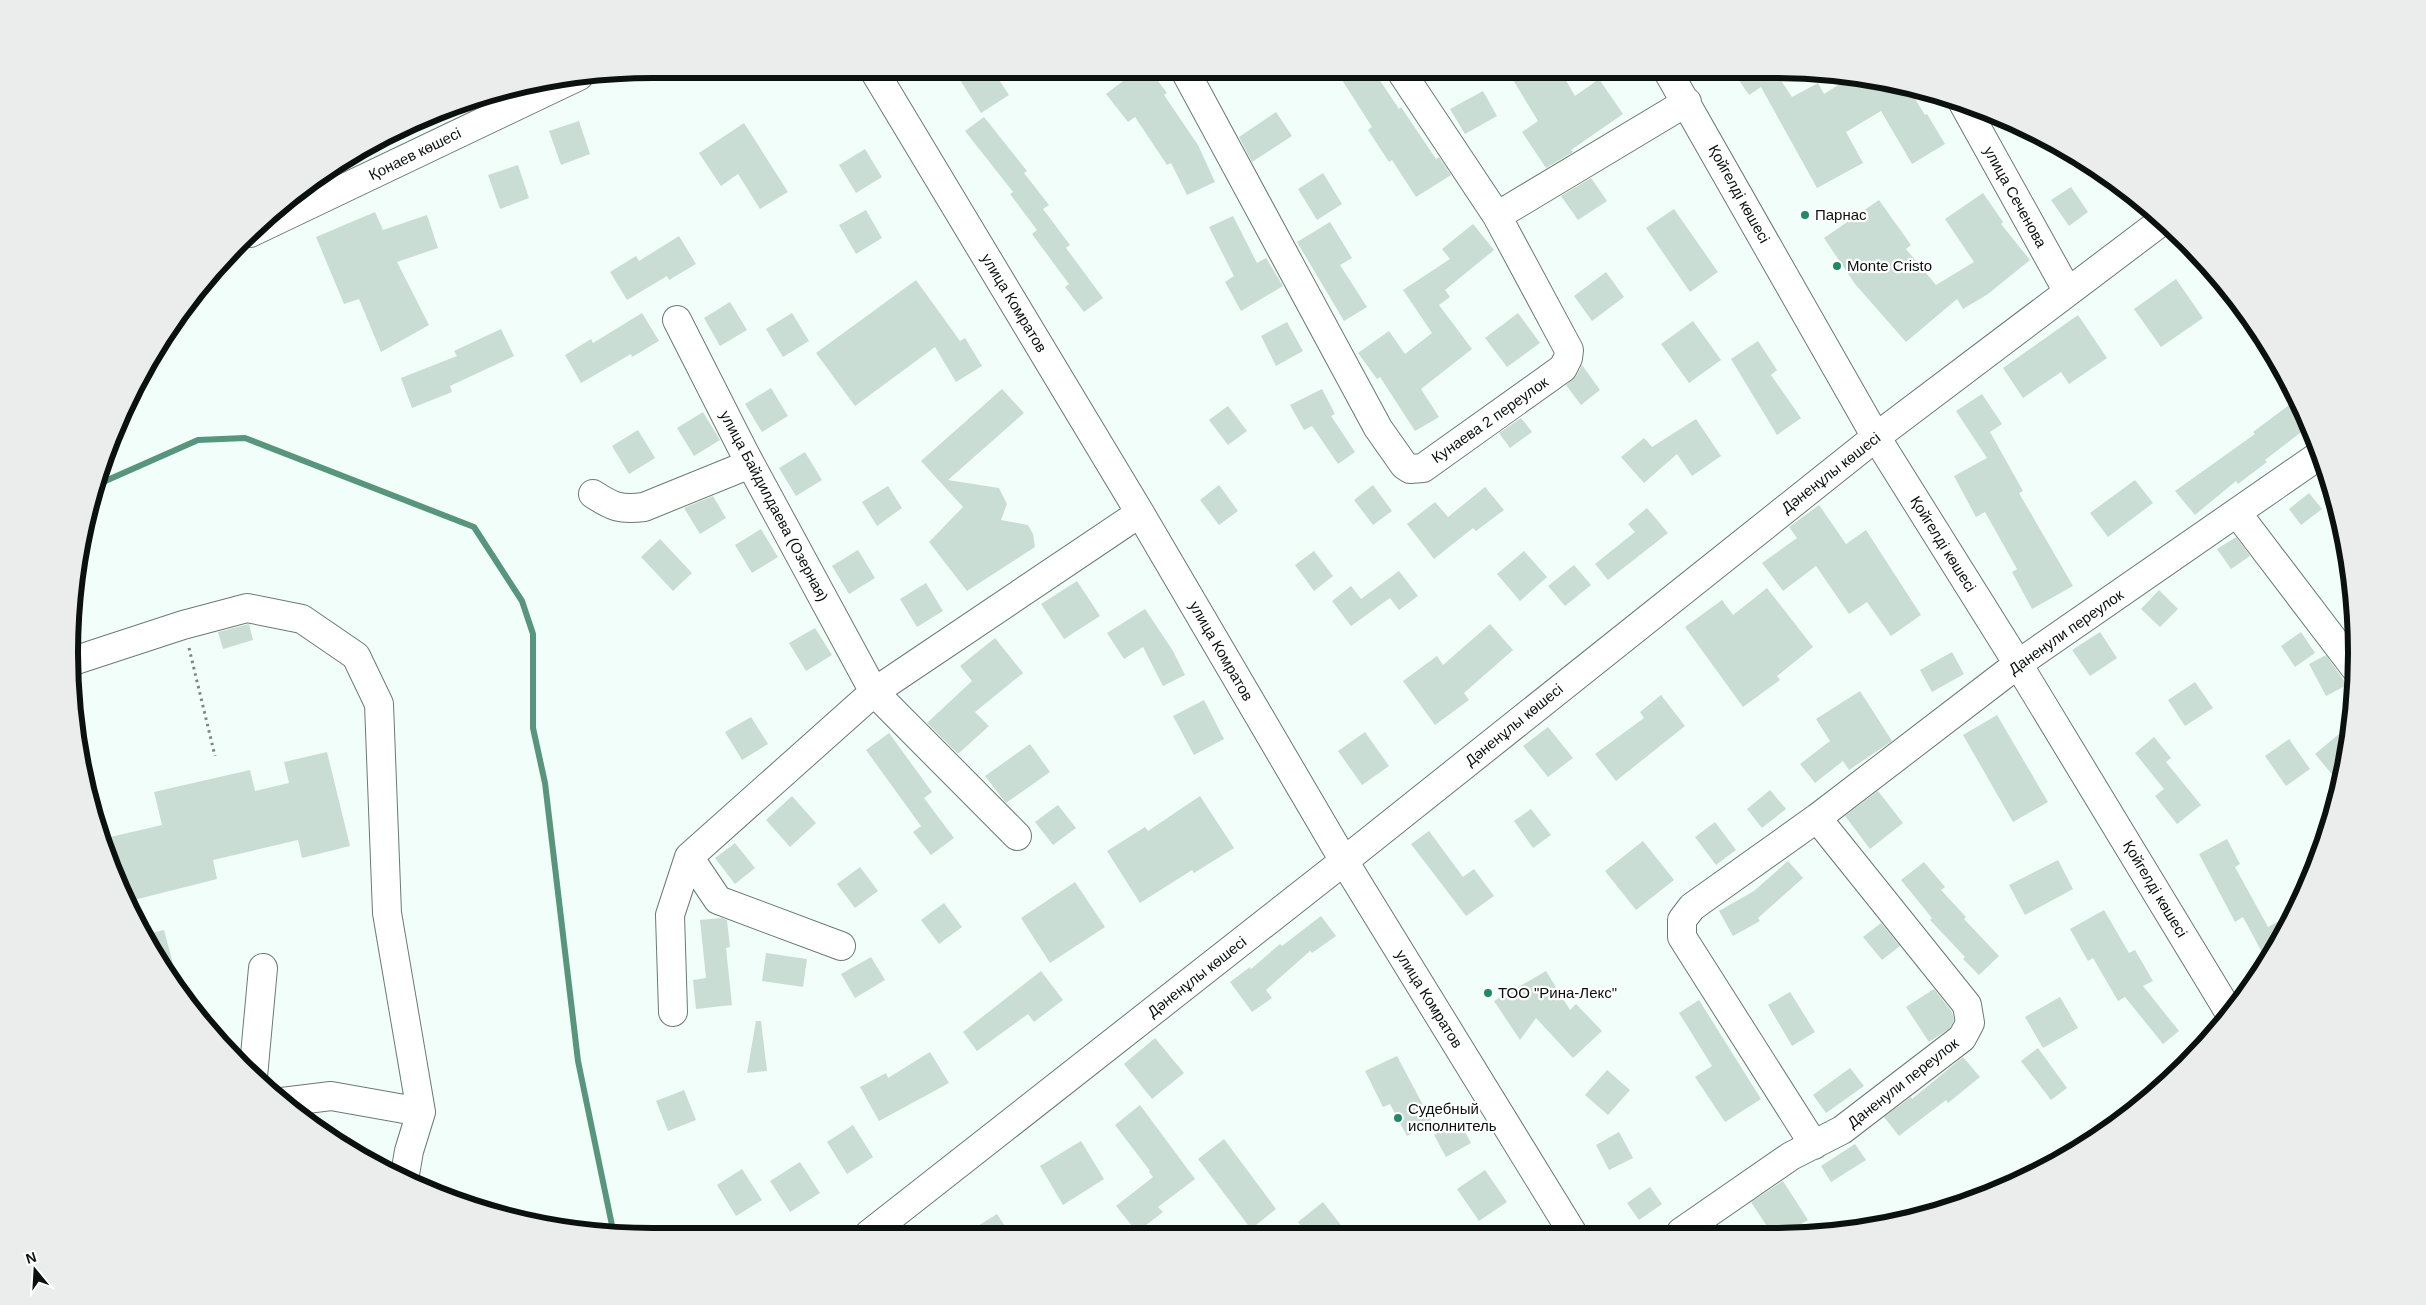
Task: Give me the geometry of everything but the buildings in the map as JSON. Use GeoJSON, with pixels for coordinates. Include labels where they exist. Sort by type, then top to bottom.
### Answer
{"type":"FeatureCollection","features":[{"type":"Feature","properties":{"kind":"street","name":"улица Комратов"},"geometry":{"type":"LineString","coordinates":[[878,78],[1140,513],[1344,861],[1570,1228]]}},
{"type":"Feature","properties":{"kind":"street","name":"Кунаева 2 переулок"},"geometry":{"type":"LineString","coordinates":[[1189,78],[1378,428],[1404,465],[1410,469],[1423,468],[1563,368],[1568,358],[1569,350],[1497,216],[1405,78]]}},
{"type":"Feature","properties":{"kind":"street","name":"Қойгелді көшесі"},"geometry":{"type":"LineString","coordinates":[[1672,78],[1876,437],[2018,664],[2226,1008]]}},
{"type":"Feature","properties":{"kind":"street","name":"Қонаев көшесі"},"geometry":{"type":"LineString","coordinates":[[284,211],[319,188],[550,87]]}},
{"type":"Feature","properties":{"kind":"street"},"geometry":{"type":"LineString","coordinates":[[1497,216],[1687,102]]}},
{"type":"Feature","properties":{"kind":"street","name":"улица Сеченова"},"geometry":{"type":"LineString","coordinates":[[1968,112],[2068,292]]}},
{"type":"Feature","properties":{"kind":"street","name":"Дәненұлы көшесі"},"geometry":{"type":"LineString","coordinates":[[877,1228],[1344,861],[1876,437],[2158,224]]}},
{"type":"Feature","properties":{"kind":"street","name":"улица Байдилдаева (Озерная)"},"geometry":{"type":"LineString","coordinates":[[677,320],[750,464],[874,692],[1017,836]]}},
{"type":"Feature","properties":{"kind":"street","name":"Даненули переулок"},"geometry":{"type":"LineString","coordinates":[[1814,1145],[1682,937],[1682,920],[1692,907],[1817,818],[2018,664],[2315,459]]}},
{"type":"Feature","properties":{"kind":"street"},"geometry":{"type":"LineString","coordinates":[[593,494],[610,506],[625,509],[644,507],[750,464]]}},
{"type":"Feature","properties":{"kind":"street"},"geometry":{"type":"LineString","coordinates":[[672,1012],[670,915],[689,857],[874,692],[1140,513]]}},
{"type":"Feature","properties":{"kind":"street"},"geometry":{"type":"LineString","coordinates":[[2237,513],[2348,659]]}},
{"type":"Feature","properties":{"kind":"street"},"geometry":{"type":"LineString","coordinates":[[78,659],[184,625],[248,608],[302,619],[356,656],[379,704],[387,913],[421,1112],[409,1151],[405,1172]]}},
{"type":"Feature","properties":{"kind":"street","name":"Даненули переулок"},"geometry":{"type":"LineString","coordinates":[[1687,1228],[1791,1156],[1842,1130],[1962,1038],[1970,1023],[1967,1005],[1817,818]]}},
{"type":"Feature","properties":{"kind":"street"},"geometry":{"type":"LineString","coordinates":[[689,857],[718,900],[841,946]]}},
{"type":"Feature","properties":{"kind":"street"},"geometry":{"type":"LineString","coordinates":[[254,1067],[262,968]]}},
{"type":"Feature","properties":{"kind":"street"},"geometry":{"type":"LineString","coordinates":[[292,1101],[331,1096],[421,1112]]}},
{"type":"Feature","properties":{"kind":"street"},"geometry":{"type":"LineString","coordinates":[[409,1151],[417,1177]]}},
{"type":"Feature","properties":{"kind":"path"},"geometry":{"type":"LineString","coordinates":[[184,625],[215,756]]}},
{"type":"Feature","properties":{"kind":"waterway"},"geometry":{"type":"LineString","coordinates":[[104,482],[198,440],[245,438],[474,527],[522,601],[533,634],[533,728],[545,783],[578,1061],[612,1226]]}},
{"type":"Feature","properties":{"kind":"place","name":"Парнас"},"geometry":{"type":"Point","coordinates":[1805,215]}},
{"type":"Feature","properties":{"kind":"place","name":"Monte Cristo"},"geometry":{"type":"Point","coordinates":[1837,266]}},
{"type":"Feature","properties":{"kind":"place","name":"ТОО \"Рина-Лекс\""},"geometry":{"type":"Point","coordinates":[1488,993]}},
{"type":"Feature","properties":{"kind":"place","name":"Судебный исполнитель"},"geometry":{"type":"Point","coordinates":[1398,1118]}}]}
